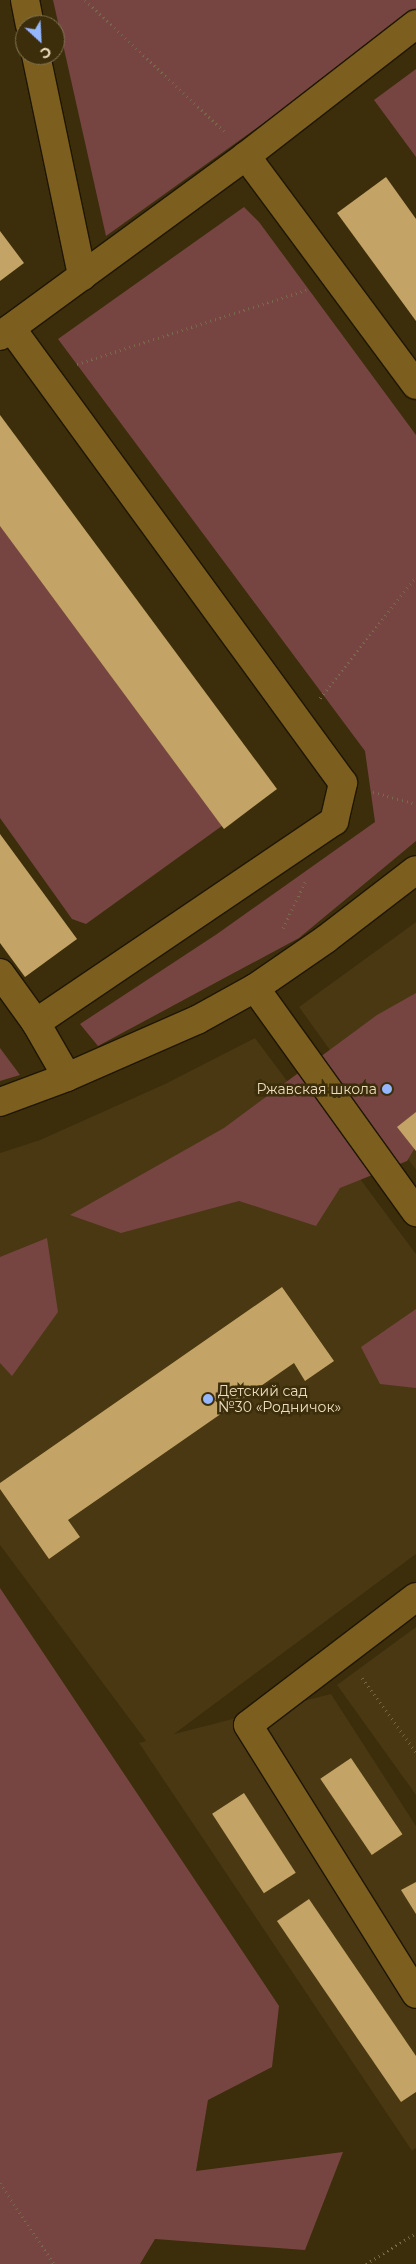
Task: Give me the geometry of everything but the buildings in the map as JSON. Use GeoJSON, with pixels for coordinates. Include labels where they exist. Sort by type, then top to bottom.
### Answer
{"type":"FeatureCollection","features":[{"type":"Feature","properties":{"kind":"street"},"geometry":{"type":"LineString","coordinates":[[25,0],[28,15]]}},
{"type":"Feature","properties":{"kind":"street"},"geometry":{"type":"LineString","coordinates":[[36,1023],[334,821],[343,783],[5,332],[246,156],[416,24]]}},
{"type":"Feature","properties":{"kind":"street"},"geometry":{"type":"LineString","coordinates":[[38,65],[82,276]]}},
{"type":"Feature","properties":{"kind":"street"},"geometry":{"type":"LineString","coordinates":[[246,156],[416,385]]}},
{"type":"Feature","properties":{"kind":"street"},"geometry":{"type":"LineString","coordinates":[[0,1102],[67,1077],[197,1020],[255,988],[326,939],[416,870]]}},
{"type":"Feature","properties":{"kind":"street"},"geometry":{"type":"LineString","coordinates":[[0,974],[36,1023],[67,1077]]}},
{"type":"Feature","properties":{"kind":"street"},"geometry":{"type":"LineString","coordinates":[[255,988],[416,1212]]}},
{"type":"Feature","properties":{"kind":"street"},"geometry":{"type":"LineString","coordinates":[[416,1598],[248,1725],[416,1994]]}},
{"type":"Feature","properties":{"kind":"path"},"geometry":{"type":"LineString","coordinates":[[84,0],[153,62],[235,142],[246,156]]}},
{"type":"Feature","properties":{"kind":"path"},"geometry":{"type":"LineString","coordinates":[[77,364],[338,280]]}},
{"type":"Feature","properties":{"kind":"path"},"geometry":{"type":"LineString","coordinates":[[299,724],[416,577]]}},
{"type":"Feature","properties":{"kind":"path"},"geometry":{"type":"LineString","coordinates":[[343,783],[416,804]]}},
{"type":"Feature","properties":{"kind":"path"},"geometry":{"type":"LineString","coordinates":[[280,935],[309,873]]}},
{"type":"Feature","properties":{"kind":"path"},"geometry":{"type":"LineString","coordinates":[[344,1653],[416,1752]]}},
{"type":"Feature","properties":{"kind":"path"},"geometry":{"type":"LineString","coordinates":[[0,2183],[54,2264]]}},
{"type":"Feature","properties":{"kind":"path"},"geometry":{"type":"LineString","coordinates":[[366,2264],[416,2233]]}},
{"type":"Feature","properties":{"kind":"shaded area"},"geometry":{"type":"Polygon","coordinates":[[[53,0],[416,0],[416,14],[106,236],[65,53],[65,15],[56,15],[53,0]]]}},
{"type":"Feature","properties":{"kind":"shaded area"},"geometry":{"type":"Polygon","coordinates":[[[416,69],[416,157],[374,100],[416,69]]]}},
{"type":"Feature","properties":{"kind":"shaded area"},"geometry":{"type":"Polygon","coordinates":[[[244,207],[259,222],[416,435],[416,841],[299,938],[98,1046],[80,1024],[217,934],[375,822],[365,751],[58,339],[244,207]]]}},
{"type":"Feature","properties":{"kind":"shaded area"},"geometry":{"type":"Polygon","coordinates":[[[0,513],[226,823],[86,924],[72,919],[0,818],[0,513]]]}},
{"type":"Feature","properties":{"kind":"shaded area","name":"Ржавская школа"},"geometry":{"type":"Polygon","coordinates":[[[416,922],[416,1170],[299,1007],[416,922]]]}},
{"type":"Feature","properties":{"kind":"shaded area"},"geometry":{"type":"Polygon","coordinates":[[[416,993],[416,1146],[407,1161],[340,1188],[316,1226],[239,1201],[121,1233],[70,1215],[224,1128],[377,1015],[416,993]]]}},
{"type":"Feature","properties":{"kind":"shaded area","name":"Детский сад №30 «Родничок»"},"geometry":{"type":"Polygon","coordinates":[[[255,1038],[416,1254],[416,1554],[174,1734],[331,1694],[416,1826],[416,2148],[412,2151],[139,1743],[146,1741],[0,1545],[0,1153],[40,1140],[165,1084],[255,1038]]]}},
{"type":"Feature","properties":{"kind":"shaded area"},"geometry":{"type":"Polygon","coordinates":[[[0,1048],[20,1075],[0,1081],[0,1048]]]}},
{"type":"Feature","properties":{"kind":"shaded area"},"geometry":{"type":"Polygon","coordinates":[[[47,1238],[58,1312],[12,1376],[0,1363],[0,1257],[47,1238]]]}},
{"type":"Feature","properties":{"kind":"shaded area"},"geometry":{"type":"Polygon","coordinates":[[[416,1309],[416,1388],[380,1384],[361,1347],[416,1309]]]}},
{"type":"Feature","properties":{"kind":"shaded area"},"geometry":{"type":"Polygon","coordinates":[[[0,1588],[279,2006],[272,2067],[208,2100],[196,2171],[343,2152],[305,2250],[155,2239],[140,2264],[0,2264],[0,1588]]]}},
{"type":"Feature","properties":{"kind":"shaded area"},"geometry":{"type":"Polygon","coordinates":[[[416,1627],[416,1795],[337,1685],[416,1627]]]}},
{"type":"Feature","properties":{"kind":"place","name":"Ржавская школа"},"geometry":{"type":"Point","coordinates":[387,1089]}},
{"type":"Feature","properties":{"kind":"place","name":"Детский сад №30 «Родничок»"},"geometry":{"type":"Point","coordinates":[208,1399]}}]}
